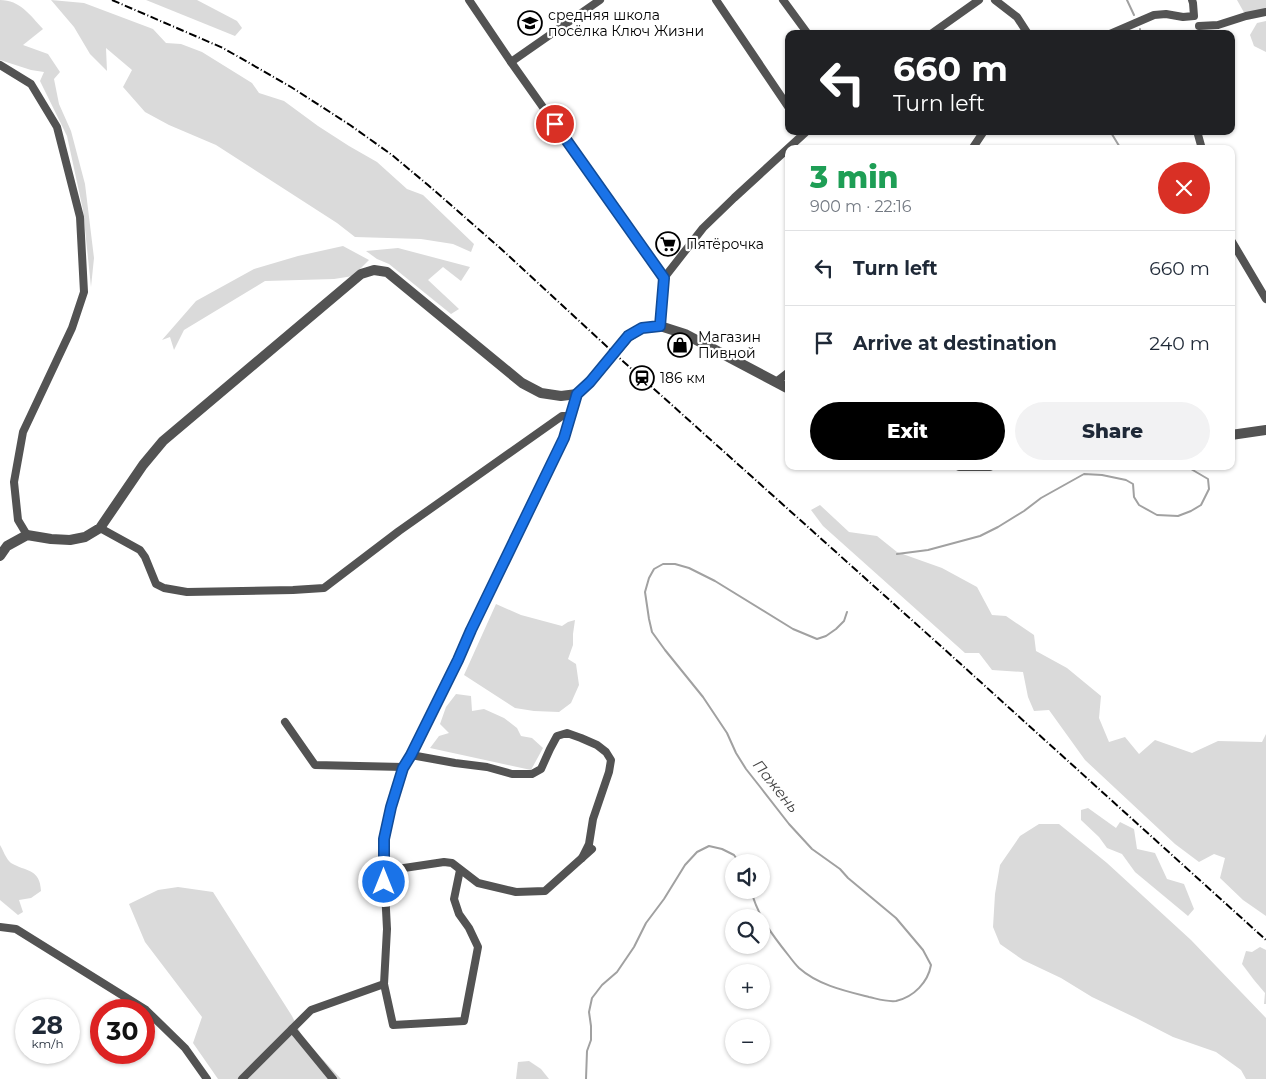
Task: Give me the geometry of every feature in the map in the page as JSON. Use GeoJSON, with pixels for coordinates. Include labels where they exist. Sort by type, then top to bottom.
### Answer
{"type":"FeatureCollection","features":[{"type":"Feature","properties":{"kind":"street"},"geometry":{"type":"LineString","coordinates":[[469,0],[664,278]]}},
{"type":"Feature","properties":{"kind":"street"},"geometry":{"type":"LineString","coordinates":[[511,62],[600,0]]}},
{"type":"Feature","properties":{"kind":"street"},"geometry":{"type":"LineString","coordinates":[[716,0],[785,102]]}},
{"type":"Feature","properties":{"kind":"street"},"geometry":{"type":"LineString","coordinates":[[783,0],[805,30]]}},
{"type":"Feature","properties":{"kind":"street"},"geometry":{"type":"LineString","coordinates":[[937,30],[979,0]]}},
{"type":"Feature","properties":{"kind":"street"},"geometry":{"type":"LineString","coordinates":[[995,0],[1017,17],[1025,30]]}},
{"type":"Feature","properties":{"kind":"street"},"geometry":{"type":"LineString","coordinates":[[1192,0],[1194,16],[1201,30],[1266,12]]}},
{"type":"Feature","properties":{"kind":"street"},"geometry":{"type":"LineString","coordinates":[[1119,30],[1154,15],[1194,16]]}},
{"type":"Feature","properties":{"kind":"street"},"geometry":{"type":"LineString","coordinates":[[0,65],[31,84],[57,127],[80,218],[84,292],[72,328],[22,432],[14,482],[18,520],[27,535]]}},
{"type":"Feature","properties":{"kind":"street"},"geometry":{"type":"LineString","coordinates":[[792,145],[803,135]]}},
{"type":"Feature","properties":{"kind":"street"},"geometry":{"type":"LineString","coordinates":[[660,326],[664,278],[703,228],[785,151]]}},
{"type":"Feature","properties":{"kind":"street"},"geometry":{"type":"LineString","coordinates":[[1235,247],[1266,298]]}},
{"type":"Feature","properties":{"kind":"street"},"geometry":{"type":"LineString","coordinates":[[0,556],[7,546],[27,535],[70,540],[85,537],[100,528],[143,465],[163,442],[361,274],[374,270],[387,272],[522,383],[541,393],[561,396],[577,394]]}},
{"type":"Feature","properties":{"kind":"street"},"geometry":{"type":"LineString","coordinates":[[460,870],[454,899],[478,947],[464,1021],[393,1025],[384,984],[387,929],[384,839],[391,807],[403,768],[458,660],[564,438],[577,394],[590,382],[628,336],[642,328],[660,326],[685,334],[785,387]]}},
{"type":"Feature","properties":{"kind":"street"},"geometry":{"type":"LineString","coordinates":[[776,382],[785,375]]}},
{"type":"Feature","properties":{"kind":"street"},"geometry":{"type":"LineString","coordinates":[[100,528],[140,550],[145,557],[156,584],[164,588],[187,592],[324,588],[399,530],[554,421],[562,416],[570,416]]}},
{"type":"Feature","properties":{"kind":"street"},"geometry":{"type":"LineString","coordinates":[[1235,434],[1266,430]]}},
{"type":"Feature","properties":{"kind":"street"},"geometry":{"type":"LineString","coordinates":[[285,722],[315,764],[403,768]]}},
{"type":"Feature","properties":{"kind":"street"},"geometry":{"type":"LineString","coordinates":[[411,755],[487,767],[512,774],[532,774],[541,769],[557,736],[567,733],[597,745],[606,752],[611,760],[609,772],[593,819],[589,844],[582,858]]}},
{"type":"Feature","properties":{"kind":"street"},"geometry":{"type":"LineString","coordinates":[[384,871],[444,862],[452,863],[478,883],[516,892],[545,891],[592,849]]}},
{"type":"Feature","properties":{"kind":"street"},"geometry":{"type":"LineString","coordinates":[[0,927],[16,929],[146,1010],[185,1048],[207,1079]]}},
{"type":"Feature","properties":{"kind":"street"},"geometry":{"type":"LineString","coordinates":[[242,1079],[311,1010],[384,984]]}},
{"type":"Feature","properties":{"kind":"street"},"geometry":{"type":"LineString","coordinates":[[292,1029],[332,1079]]}},
{"type":"Feature","properties":{"kind":"shaded area"},"geometry":{"type":"Polygon","coordinates":[[[0,0],[19,5],[43,29],[23,45],[48,54],[60,72],[54,79],[59,104],[71,131],[85,184],[94,258],[91,287],[83,210],[67,136],[40,81],[44,72],[0,60],[0,0]]]}},
{"type":"Feature","properties":{"kind":"shaded area"},"geometry":{"type":"Polygon","coordinates":[[[51,0],[84,3],[153,29],[166,43],[181,44],[202,52],[252,83],[259,93],[284,101],[318,126],[377,162],[407,189],[423,195],[474,244],[471,252],[453,244],[421,239],[355,237],[337,223],[216,145],[169,125],[145,112],[123,87],[132,70],[106,48],[107,71],[90,54],[74,27],[51,0]]]}},
{"type":"Feature","properties":{"kind":"shaded area"},"geometry":{"type":"Polygon","coordinates":[[[146,0],[197,0],[237,21],[242,28],[235,36],[146,0]]]}},
{"type":"Feature","properties":{"kind":"shaded area"},"geometry":{"type":"Polygon","coordinates":[[[1237,0],[1266,0],[1266,12],[1246,16],[1237,0]]]}},
{"type":"Feature","properties":{"kind":"shaded area"},"geometry":{"type":"Polygon","coordinates":[[[1266,21],[1266,52],[1254,46],[1250,35],[1257,23],[1266,21]]]}},
{"type":"Feature","properties":{"kind":"shaded area"},"geometry":{"type":"Polygon","coordinates":[[[343,246],[369,260],[353,276],[334,279],[265,281],[184,330],[174,350],[170,337],[162,340],[196,301],[254,269],[298,256],[343,246]]]}},
{"type":"Feature","properties":{"kind":"shaded area"},"geometry":{"type":"Polygon","coordinates":[[[398,248],[470,267],[461,281],[443,267],[428,280],[459,309],[451,314],[389,264],[377,259],[366,251],[398,248]]]}},
{"type":"Feature","properties":{"kind":"shaded area"},"geometry":{"type":"Polygon","coordinates":[[[820,505],[849,532],[877,536],[897,552],[942,568],[977,587],[992,615],[1006,616],[1034,635],[1036,651],[1067,668],[1101,696],[1099,718],[1109,742],[1125,737],[1139,754],[1155,740],[1192,753],[1218,741],[1262,742],[1266,734],[1266,916],[1243,900],[1220,878],[1225,858],[1214,854],[1199,862],[1175,844],[1085,760],[1049,710],[1034,711],[1028,697],[1023,672],[992,670],[979,653],[965,653],[823,526],[811,510],[820,505]]]}},
{"type":"Feature","properties":{"kind":"shaded area"},"geometry":{"type":"Polygon","coordinates":[[[496,604],[521,615],[562,626],[575,620],[573,645],[568,659],[576,664],[579,685],[571,703],[559,712],[515,708],[464,675],[496,604]]]}},
{"type":"Feature","properties":{"kind":"shaded area"},"geometry":{"type":"Polygon","coordinates":[[[456,694],[471,696],[472,711],[484,709],[504,718],[517,728],[521,736],[532,738],[543,748],[531,770],[430,748],[439,736],[449,733],[440,724],[446,707],[456,694]]]}},
{"type":"Feature","properties":{"kind":"shaded area"},"geometry":{"type":"Polygon","coordinates":[[[1088,808],[1116,828],[1120,822],[1134,829],[1137,849],[1155,853],[1167,879],[1184,884],[1194,909],[1188,916],[1135,872],[1122,854],[1107,848],[1099,837],[1081,820],[1081,810],[1088,808]]]}},
{"type":"Feature","properties":{"kind":"shaded area"},"geometry":{"type":"Polygon","coordinates":[[[1039,824],[1059,824],[1107,863],[1191,940],[1266,1018],[1266,1079],[1246,1079],[1241,1070],[1216,1052],[1173,1037],[1092,997],[1061,978],[1023,960],[1000,944],[993,927],[995,894],[1000,865],[1020,836],[1039,824]]]}},
{"type":"Feature","properties":{"kind":"shaded area"},"geometry":{"type":"Polygon","coordinates":[[[0,845],[11,863],[35,874],[40,884],[41,891],[31,898],[19,900],[23,912],[18,915],[0,900],[0,845]]]}},
{"type":"Feature","properties":{"kind":"shaded area"},"geometry":{"type":"Polygon","coordinates":[[[178,887],[213,892],[292,1016],[303,1038],[341,1079],[218,1079],[193,1043],[202,1017],[145,942],[129,904],[158,890],[178,887]]]}},
{"type":"Feature","properties":{"kind":"shaded area"},"geometry":{"type":"Polygon","coordinates":[[[1260,947],[1266,950],[1266,1004],[1264,1004],[1265,993],[1242,964],[1246,951],[1252,952],[1260,947]]]}},
{"type":"Feature","properties":{"kind":"shaded area"},"geometry":{"type":"Polygon","coordinates":[[[529,1061],[541,1069],[549,1079],[516,1079],[518,1062],[529,1061]]]}},
{"type":"Feature","properties":{"kind":"waterway","name":"Пажень"},"geometry":{"type":"LineString","coordinates":[[1127,0],[1134,15]]}},
{"type":"Feature","properties":{"kind":"waterway","name":"Пажень"},"geometry":{"type":"LineString","coordinates":[[1112,135],[1119,145]]}},
{"type":"Feature","properties":{"kind":"waterway","name":"Пажень"},"geometry":{"type":"LineString","coordinates":[[897,554],[928,550],[980,536],[1084,474],[1102,475],[1126,480],[1133,484],[1134,497],[1139,505],[1157,515],[1178,516],[1201,505],[1209,489],[1208,479],[1193,470]]}},
{"type":"Feature","properties":{"kind":"waterway","name":"Пажень"},"geometry":{"type":"LineString","coordinates":[[754,899],[761,917],[783,948],[806,974],[823,983],[841,990],[885,1001],[896,1001],[909,996],[919,988],[927,977],[931,965],[923,950],[896,918],[848,878],[840,869],[812,849],[789,824],[746,769],[727,733],[703,697],[652,632],[645,592],[649,578],[654,569],[663,564],[675,564],[689,568],[715,581],[793,629],[817,639],[826,636],[836,629],[844,621],[847,612]]}},
{"type":"Feature","properties":{"kind":"waterway","name":"Пажень"},"geometry":{"type":"LineString","coordinates":[[586,1079],[587,1051],[591,1040],[589,1012],[592,998],[602,985],[617,972],[634,947],[646,923],[664,899],[685,865],[697,852],[709,846],[732,854]]}},
{"type":"Feature","properties":{"kind":"railway"},"geometry":{"type":"LineString","coordinates":[[112,0],[223,48],[291,87],[392,155],[499,247],[615,354],[1266,940]]}},
{"type":"Feature","properties":{"kind":"place","name":"средняя школа посёлка Ключ Жизни"},"geometry":{"type":"Point","coordinates":[530,23]}},
{"type":"Feature","properties":{"kind":"place","name":"Пятёрочка"},"geometry":{"type":"Point","coordinates":[668,244]}},
{"type":"Feature","properties":{"kind":"place","name":"Магазин Пивной"},"geometry":{"type":"Point","coordinates":[680,345]}},
{"type":"Feature","properties":{"kind":"place","name":"186 км"},"geometry":{"type":"Point","coordinates":[642,378]}},
{"type":"Feature","properties":{"kind":"route"},"geometry":{"type":"LineString","coordinates":[[384,882],[384,839],[391,807],[403,768],[458,660],[564,438],[577,394],[615,354],[628,336],[642,328],[660,326],[664,278],[555,124]]}}]}
